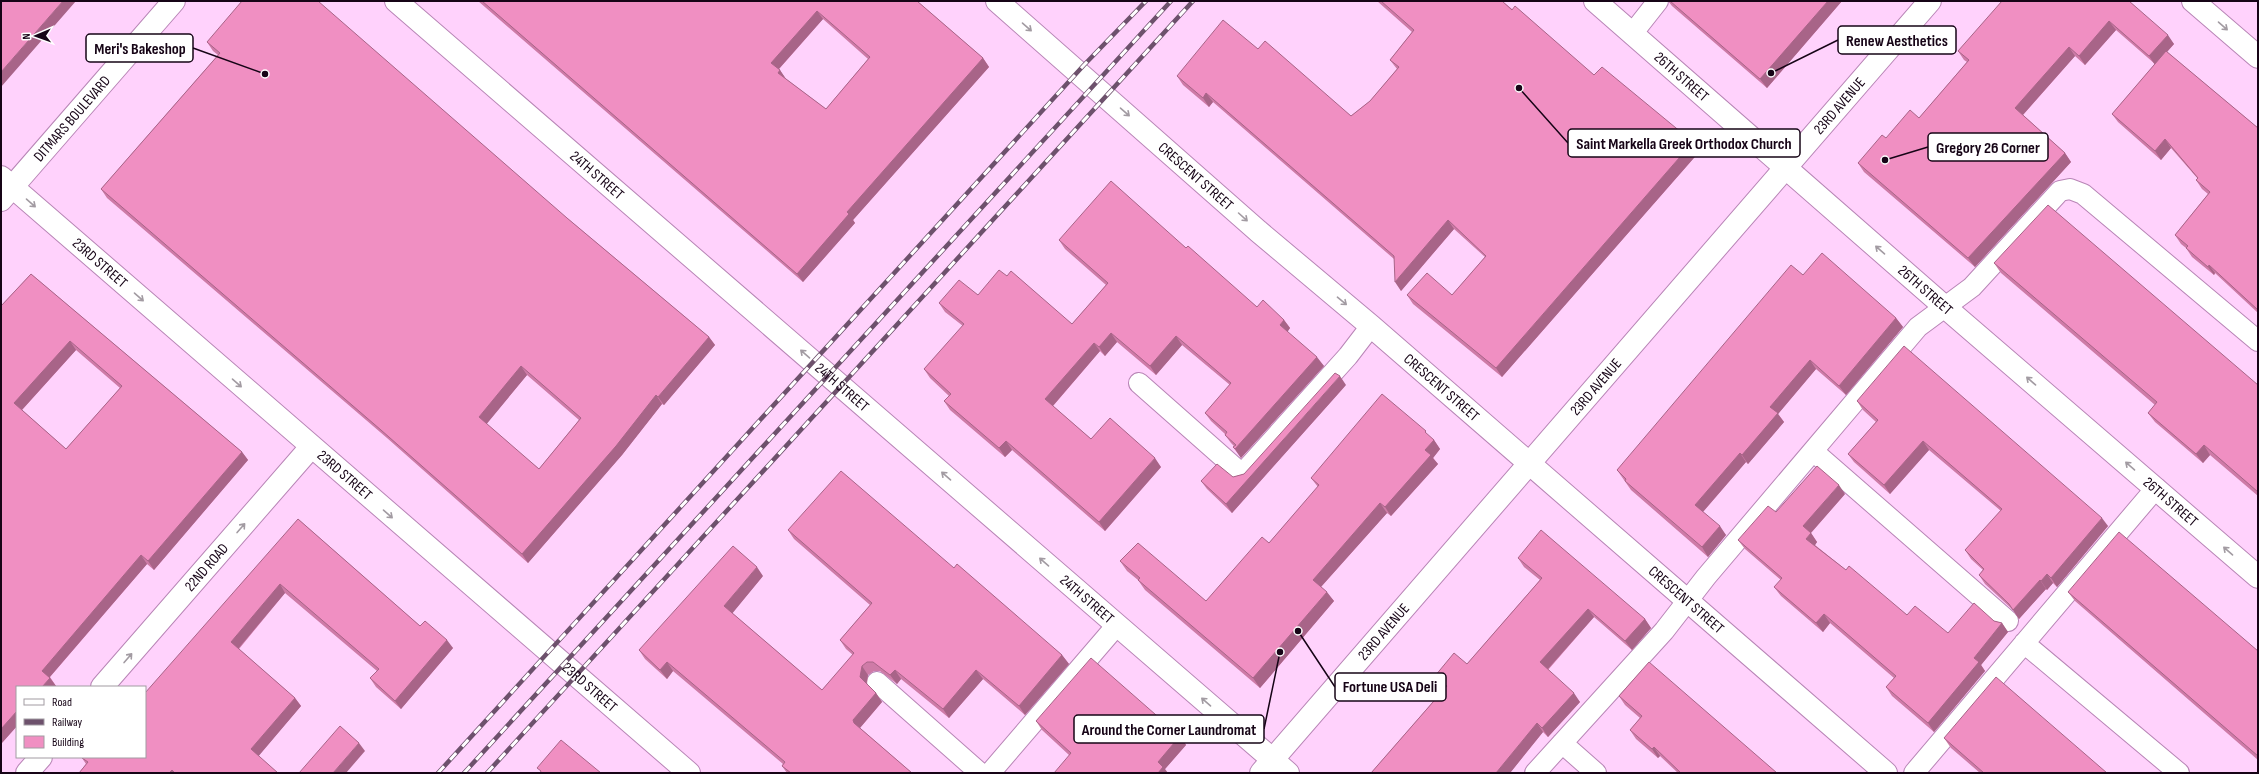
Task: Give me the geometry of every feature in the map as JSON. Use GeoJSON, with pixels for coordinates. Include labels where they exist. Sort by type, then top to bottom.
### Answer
{"type":"FeatureCollection","features":[{"type":"Feature","properties":{"kind":"street","name":"DITMARS BOULEVARD"},"geometry":{"type":"LineString","coordinates":[[5,188],[174,1]]}},
{"type":"Feature","properties":{"kind":"street","name":"24TH STREET"},"geometry":{"type":"LineString","coordinates":[[396,1],[1117,625],[1274,768]]}},
{"type":"Feature","properties":{"kind":"street","name":"CRESCENT STREET"},"geometry":{"type":"LineString","coordinates":[[998,1],[1258,231],[1371,326],[1528,464],[1886,773]]}},
{"type":"Feature","properties":{"kind":"street","name":"26TH STREET"},"geometry":{"type":"LineString","coordinates":[[1595,1],[1946,308],[2258,576]]}},
{"type":"Feature","properties":{"kind":"street","name":"23RD AVENUE"},"geometry":{"type":"LineString","coordinates":[[1274,768],[1528,464],[1930,1]]}},
{"type":"Feature","properties":{"kind":"street"},"geometry":{"type":"LineString","coordinates":[[2193,1],[2258,57]]}},
{"type":"Feature","properties":{"kind":"street","name":"23RD STREET"},"geometry":{"type":"LineString","coordinates":[[5,188],[311,447],[679,770]]}},
{"type":"Feature","properties":{"kind":"street","name":"22ND ROAD"},"geometry":{"type":"LineString","coordinates":[[103,686],[311,447]]}},
{"type":"Feature","properties":{"kind":"street"},"geometry":{"type":"LineString","coordinates":[[27,773],[40,758]]}},
{"type":"Feature","properties":{"kind":"lane"},"geometry":{"type":"LineString","coordinates":[[1632,34],[1658,1]]}},
{"type":"Feature","properties":{"kind":"lane"},"geometry":{"type":"LineString","coordinates":[[1535,773],[1664,631],[1687,601],[1918,327],[1946,308],[1972,286],[2046,204],[2060,191],[2070,189],[2083,194],[2258,341]]}},
{"type":"Feature","properties":{"kind":"lane"},"geometry":{"type":"LineString","coordinates":[[1139,383],[1242,474],[1348,356],[1371,326]]}},
{"type":"Feature","properties":{"kind":"lane"},"geometry":{"type":"LineString","coordinates":[[1813,451],[2008,621]]}},
{"type":"Feature","properties":{"kind":"lane"},"geometry":{"type":"LineString","coordinates":[[1914,773],[2156,488]]}},
{"type":"Feature","properties":{"kind":"lane"},"geometry":{"type":"LineString","coordinates":[[990,773],[1117,625]]}},
{"type":"Feature","properties":{"kind":"lane"},"geometry":{"type":"LineString","coordinates":[[2024,643],[2178,773]]}},
{"type":"Feature","properties":{"kind":"lane"},"geometry":{"type":"LineString","coordinates":[[877,682],[980,773]]}},
{"type":"Feature","properties":{"kind":"lane"},"geometry":{"type":"LineString","coordinates":[[1562,742],[1596,773]]}},
{"type":"Feature","properties":{"kind":"building"},"geometry":{"type":"Polygon","coordinates":[[[1,1],[63,1],[1,72],[1,1]]]}},
{"type":"Feature","properties":{"kind":"building"},"geometry":{"type":"Polygon","coordinates":[[[242,1],[318,1],[567,218],[709,337],[658,397],[656,395],[616,446],[522,554],[381,430],[101,189],[220,53],[207,42],[242,1]],[[521,366],[479,417],[539,469],[581,418],[521,366]]]}},
{"type":"Feature","properties":{"kind":"building"},"geometry":{"type":"Polygon","coordinates":[[[482,1],[917,1],[983,58],[847,212],[849,214],[797,274],[482,1]],[[817,11],[771,63],[780,70],[778,73],[826,109],[870,57],[817,11]]]}},
{"type":"Feature","properties":{"kind":"building"},"geometry":{"type":"Polygon","coordinates":[[[1381,1],[1502,1],[1512,10],[1515,6],[1594,75],[1602,67],[1693,142],[1496,368],[1407,295],[1427,273],[1452,295],[1486,256],[1448,220],[1395,282],[1394,256],[1206,93],[1203,98],[1177,76],[1223,20],[1258,49],[1265,41],[1351,116],[1370,101],[1399,67],[1390,60],[1414,30],[1381,1]]]}},
{"type":"Feature","properties":{"kind":"building"},"geometry":{"type":"Polygon","coordinates":[[[1670,1],[1828,1],[1760,79],[1670,1]]]}},
{"type":"Feature","properties":{"kind":"building"},"geometry":{"type":"Polygon","coordinates":[[[2002,1],[2129,1],[2168,35],[2149,56],[2109,21],[2079,56],[2069,47],[2015,108],[2065,153],[1968,258],[1858,163],[1882,135],[1886,138],[1910,110],[1919,118],[1969,60],[1958,51],[2002,1]]]}},
{"type":"Feature","properties":{"kind":"building"},"geometry":{"type":"Polygon","coordinates":[[[2166,51],[2258,128],[2258,310],[2209,265],[2208,267],[2186,248],[2188,246],[2175,235],[2210,192],[2196,180],[2198,178],[2165,139],[2155,151],[2112,114],[2166,51]]]}},
{"type":"Feature","properties":{"kind":"building"},"geometry":{"type":"Polygon","coordinates":[[[1111,181],[1186,248],[1188,246],[1257,307],[1263,300],[1284,320],[1280,325],[1317,357],[1235,449],[1233,447],[1236,445],[1225,435],[1227,432],[1205,413],[1231,383],[1176,336],[1150,366],[1111,333],[1099,347],[1094,343],[1045,399],[1091,439],[1110,418],[1155,458],[1099,522],[1006,441],[999,448],[944,401],[951,394],[924,369],[964,324],[939,303],[959,280],[978,295],[999,270],[1007,276],[1011,271],[1072,324],[1108,283],[1059,240],[1111,181]]]}},
{"type":"Feature","properties":{"kind":"building"},"geometry":{"type":"Polygon","coordinates":[[[2048,205],[2258,385],[2258,492],[2204,445],[2196,454],[2148,413],[2157,402],[1994,263],[2048,205]]]}},
{"type":"Feature","properties":{"kind":"building"},"geometry":{"type":"Polygon","coordinates":[[[1822,253],[1896,318],[1839,386],[1810,360],[1770,407],[1778,413],[1742,455],[1740,453],[1695,505],[1720,526],[1702,547],[1625,481],[1626,479],[1617,470],[1791,265],[1803,275],[1822,253]]]}},
{"type":"Feature","properties":{"kind":"building"},"geometry":{"type":"Polygon","coordinates":[[[31,274],[242,452],[148,561],[141,555],[42,671],[50,678],[43,686],[16,686],[16,712],[1,729],[1,306],[31,274]],[[70,341],[14,403],[66,449],[122,386],[70,341]]]}},
{"type":"Feature","properties":{"kind":"building"},"geometry":{"type":"Polygon","coordinates":[[[1904,346],[2102,518],[2051,578],[2047,574],[2013,610],[2009,604],[1979,575],[1984,569],[1965,550],[2002,509],[1923,441],[1884,485],[1848,454],[1878,420],[1857,401],[1904,346]]]}},
{"type":"Feature","properties":{"kind":"building"},"geometry":{"type":"Polygon","coordinates":[[[1335,373],[1340,376],[1226,504],[1201,481],[1217,464],[1233,477],[1244,474],[1335,373]]]}},
{"type":"Feature","properties":{"kind":"building"},"geometry":{"type":"Polygon","coordinates":[[[1382,394],[1426,431],[1425,432],[1434,440],[1425,450],[1431,455],[1385,507],[1380,503],[1313,580],[1327,592],[1253,678],[1138,580],[1140,578],[1120,561],[1138,543],[1206,601],[1262,537],[1269,543],[1319,485],[1311,478],[1382,394]]]}},
{"type":"Feature","properties":{"kind":"building"},"geometry":{"type":"Polygon","coordinates":[[[1817,466],[1839,485],[1803,526],[1811,533],[1806,539],[1846,570],[1849,566],[1907,615],[1915,606],[1948,633],[1974,603],[1994,621],[2002,623],[1974,658],[1979,662],[1928,723],[1886,687],[1896,676],[1824,614],[1816,623],[1774,587],[1782,578],[1738,540],[1768,506],[1776,512],[1817,466]]]}},
{"type":"Feature","properties":{"kind":"building"},"geometry":{"type":"Polygon","coordinates":[[[841,471],[954,568],[957,564],[1062,655],[1019,706],[976,670],[943,709],[895,670],[890,675],[873,662],[867,662],[862,666],[860,677],[876,693],[853,720],[854,723],[912,773],[791,773],[782,766],[785,762],[667,662],[660,670],[639,650],[733,546],[757,567],[724,606],[822,690],[854,653],[840,640],[872,603],[788,530],[841,471]]]}},
{"type":"Feature","properties":{"kind":"building"},"geometry":{"type":"Polygon","coordinates":[[[298,519],[420,626],[425,621],[447,640],[395,701],[370,678],[379,669],[280,584],[231,642],[295,698],[251,749],[278,773],[175,773],[172,770],[169,773],[79,773],[88,762],[82,758],[146,758],[146,692],[298,519]]]}},
{"type":"Feature","properties":{"kind":"building"},"geometry":{"type":"Polygon","coordinates":[[[1541,530],[1645,619],[1625,641],[1588,609],[1540,662],[1574,693],[1542,728],[1537,723],[1496,773],[1371,773],[1447,686],[1435,676],[1454,653],[1467,664],[1542,578],[1518,558],[1541,530]]]}},
{"type":"Feature","properties":{"kind":"building"},"geometry":{"type":"Polygon","coordinates":[[[2119,532],[2258,651],[2258,756],[2068,592],[2119,532]]]}},
{"type":"Feature","properties":{"kind":"building"},"geometry":{"type":"Polygon","coordinates":[[[1091,658],[1180,736],[1158,762],[1163,767],[1158,773],[1054,773],[1071,753],[1036,721],[1091,658]]]}},
{"type":"Feature","properties":{"kind":"building"},"geometry":{"type":"Polygon","coordinates":[[[1649,662],[1777,773],[1681,773],[1654,747],[1652,749],[1630,730],[1642,716],[1619,696],[1649,662]]]}},
{"type":"Feature","properties":{"kind":"building"},"geometry":{"type":"Polygon","coordinates":[[[1996,677],[2107,773],[1984,773],[1944,738],[1996,677]]]}},
{"type":"Feature","properties":{"kind":"building"},"geometry":{"type":"Polygon","coordinates":[[[340,726],[359,743],[333,773],[299,773],[340,726]]]}},
{"type":"Feature","properties":{"kind":"building"},"geometry":{"type":"Polygon","coordinates":[[[561,740],[601,773],[540,773],[541,771],[537,768],[561,740]]]}},
{"type":"Feature","properties":{"kind":"railway"},"geometry":{"type":"LineString","coordinates":[[438,773],[1084,65],[1146,1]]}},
{"type":"Feature","properties":{"kind":"railway"},"geometry":{"type":"LineString","coordinates":[[464,773],[1171,1]]}},
{"type":"Feature","properties":{"kind":"railway"},"geometry":{"type":"LineString","coordinates":[[487,773],[1193,1]]}},
{"type":"Feature","properties":{"kind":"place","name":"Renew Aesthetics"},"geometry":{"type":"Point","coordinates":[1771,73]}},
{"type":"Feature","properties":{"kind":"place","name":"Meri's Bakeshop"},"geometry":{"type":"Point","coordinates":[265,74]}},
{"type":"Feature","properties":{"kind":"place","name":"Saint Markella Greek Orthodox Church"},"geometry":{"type":"Point","coordinates":[1519,88]}},
{"type":"Feature","properties":{"kind":"place","name":"Gregory 26 Corner"},"geometry":{"type":"Point","coordinates":[1885,160]}},
{"type":"Feature","properties":{"kind":"place","name":"Fortune USA Deli"},"geometry":{"type":"Point","coordinates":[1298,631]}},
{"type":"Feature","properties":{"kind":"place","name":"Around the Corner Laundromat"},"geometry":{"type":"Point","coordinates":[1280,652]}}]}
